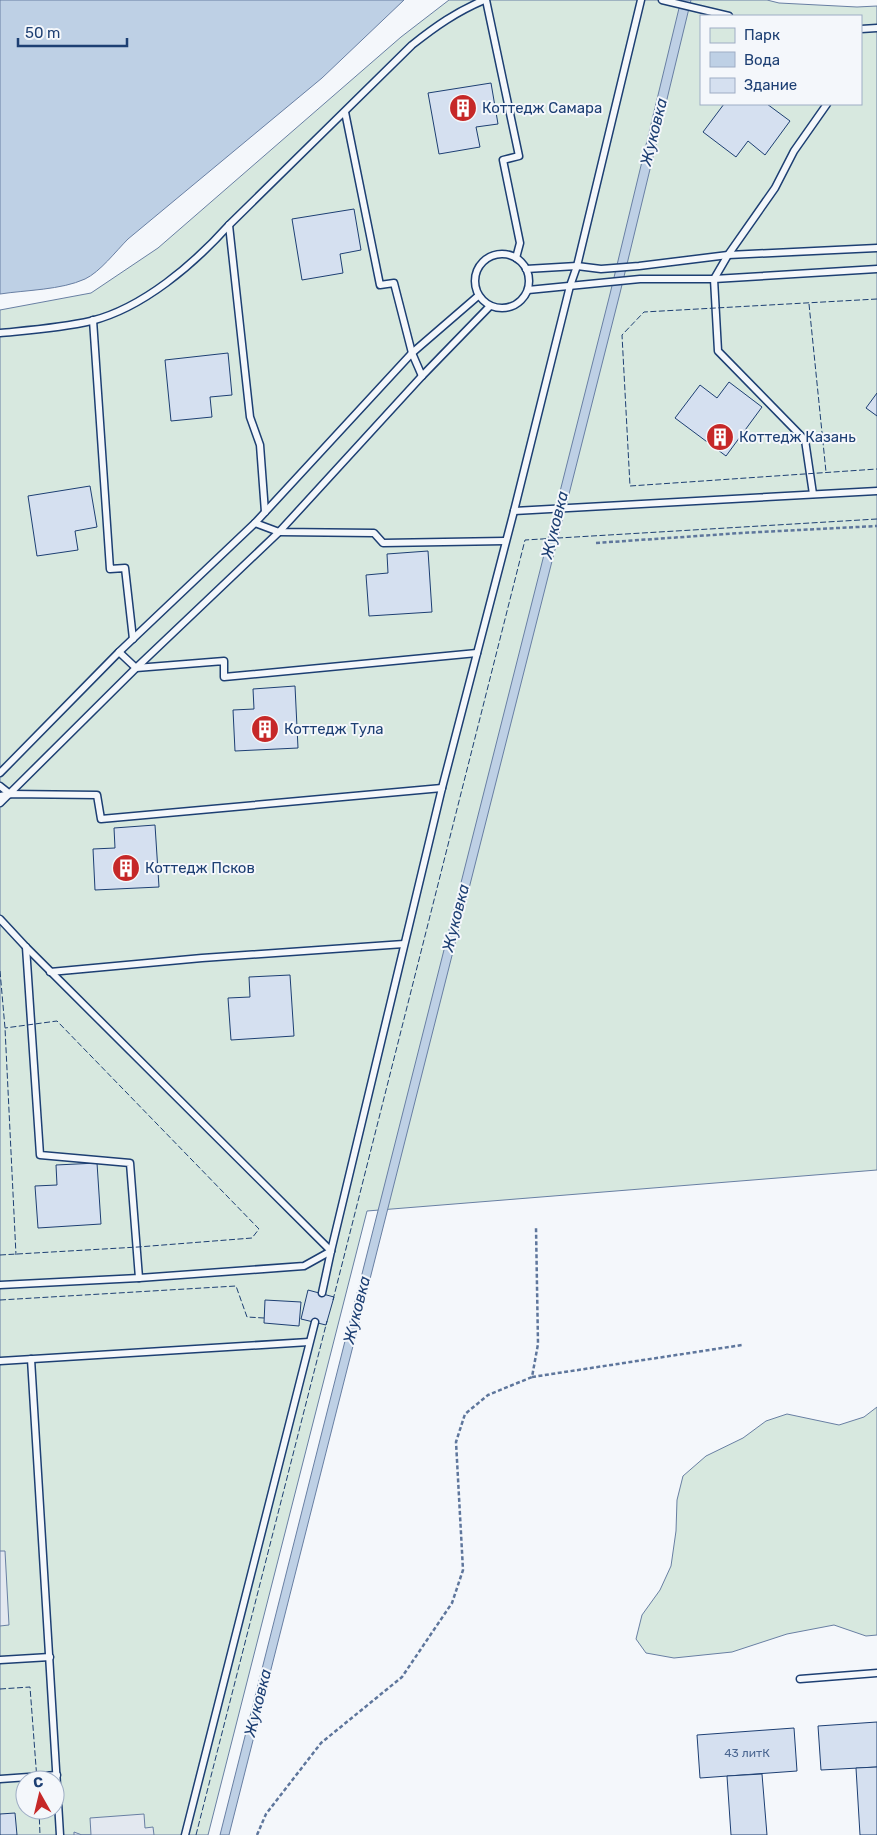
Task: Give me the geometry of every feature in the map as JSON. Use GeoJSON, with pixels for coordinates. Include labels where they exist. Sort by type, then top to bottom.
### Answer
{"type":"FeatureCollection","features":[{"type":"Feature","properties":{"kind":"lane"},"geometry":{"type":"LineString","coordinates":[[0,333],[50,328],[93,320],[125,308],[175,276],[208,248],[412,45],[438,24],[459,11],[485,0],[519,156],[503,160],[520,243],[516,258]]}},
{"type":"Feature","properties":{"kind":"lane"},"geometry":{"type":"LineString","coordinates":[[322,1293],[330,1251],[442,788],[570,286],[577,266],[641,0]]}},
{"type":"Feature","properties":{"kind":"lane"},"geometry":{"type":"LineString","coordinates":[[664,0],[725,15]]}},
{"type":"Feature","properties":{"kind":"lane"},"geometry":{"type":"LineString","coordinates":[[862,29],[877,28]]}},
{"type":"Feature","properties":{"kind":"lane"},"geometry":{"type":"LineString","coordinates":[[813,494],[805,440],[718,351],[714,279],[728,255],[775,188],[794,151],[826,105]]}},
{"type":"Feature","properties":{"kind":"lane"},"geometry":{"type":"LineString","coordinates":[[345,112],[380,285],[394,283],[412,353],[422,376]]}},
{"type":"Feature","properties":{"kind":"lane"},"geometry":{"type":"LineString","coordinates":[[229,225],[250,418],[260,445],[266,512]]}},
{"type":"Feature","properties":{"kind":"lane"},"geometry":{"type":"LineString","coordinates":[[526,269],[577,266],[601,269],[728,255],[877,248]]}},
{"type":"Feature","properties":{"kind":"lane"},"geometry":{"type":"LineString","coordinates":[[508,254],[516,258],[526,269],[530,283],[524,298],[517,304],[499,309],[490,306],[478,296],[474,278],[482,262],[490,256],[508,254]]}},
{"type":"Feature","properties":{"kind":"lane"},"geometry":{"type":"LineString","coordinates":[[528,290],[640,279],[714,279],[877,269]]}},
{"type":"Feature","properties":{"kind":"lane"},"geometry":{"type":"LineString","coordinates":[[0,773],[119,652],[266,512],[412,353],[478,296]]}},
{"type":"Feature","properties":{"kind":"lane"},"geometry":{"type":"LineString","coordinates":[[0,803],[136,668],[279,532],[422,376],[490,306]]}},
{"type":"Feature","properties":{"kind":"lane"},"geometry":{"type":"LineString","coordinates":[[93,320],[110,569],[125,568],[133,639]]}},
{"type":"Feature","properties":{"kind":"lane"},"geometry":{"type":"LineString","coordinates":[[514,511],[877,491]]}},
{"type":"Feature","properties":{"kind":"lane"},"geometry":{"type":"LineString","coordinates":[[255,523],[279,532],[374,533],[382,543],[505,541]]}},
{"type":"Feature","properties":{"kind":"lane"},"geometry":{"type":"LineString","coordinates":[[119,652],[136,668],[224,661],[224,677],[477,653]]}},
{"type":"Feature","properties":{"kind":"lane"},"geometry":{"type":"LineString","coordinates":[[0,786],[10,794]]}},
{"type":"Feature","properties":{"kind":"lane"},"geometry":{"type":"LineString","coordinates":[[0,796],[10,794],[98,795],[101,819],[442,788]]}},
{"type":"Feature","properties":{"kind":"lane"},"geometry":{"type":"LineString","coordinates":[[0,919],[50,972],[330,1251]]}},
{"type":"Feature","properties":{"kind":"lane"},"geometry":{"type":"LineString","coordinates":[[50,972],[404,944]]}},
{"type":"Feature","properties":{"kind":"lane"},"geometry":{"type":"LineString","coordinates":[[26,947],[40,1155],[130,1163],[139,1278]]}},
{"type":"Feature","properties":{"kind":"lane"},"geometry":{"type":"LineString","coordinates":[[0,1285],[139,1278],[304,1266],[330,1251]]}},
{"type":"Feature","properties":{"kind":"lane"},"geometry":{"type":"LineString","coordinates":[[185,1835],[315,1322]]}},
{"type":"Feature","properties":{"kind":"lane"},"geometry":{"type":"LineString","coordinates":[[0,1360],[309,1342]]}},
{"type":"Feature","properties":{"kind":"lane"},"geometry":{"type":"LineString","coordinates":[[31,1359],[57,1770]]}},
{"type":"Feature","properties":{"kind":"lane"},"geometry":{"type":"LineString","coordinates":[[0,1660],[50,1657]]}},
{"type":"Feature","properties":{"kind":"lane"},"geometry":{"type":"LineString","coordinates":[[800,1679],[877,1673]]}},
{"type":"Feature","properties":{"kind":"lane"},"geometry":{"type":"LineString","coordinates":[[0,1778],[15,1777]]}},
{"type":"Feature","properties":{"kind":"lane"},"geometry":{"type":"LineString","coordinates":[[59,1820],[60,1835]]}},
{"type":"Feature","properties":{"kind":"path"},"geometry":{"type":"LineString","coordinates":[[596,543],[877,526]]}},
{"type":"Feature","properties":{"kind":"path"},"geometry":{"type":"LineString","coordinates":[[532,1376],[538,1344],[536,1227]]}},
{"type":"Feature","properties":{"kind":"path"},"geometry":{"type":"LineString","coordinates":[[257,1835],[266,1814],[321,1743],[402,1677],[452,1603],[463,1570],[456,1442],[465,1414],[488,1395],[532,1376],[742,1345]]}},
{"type":"Feature","properties":{"kind":"green space"},"geometry":{"type":"Polygon","coordinates":[[[449,0],[767,0],[779,3],[857,7],[877,6],[877,1170],[367,1211],[208,1835],[0,1835],[0,310],[91,293],[158,248],[401,37],[449,0]]]}},
{"type":"Feature","properties":{"kind":"green space"},"geometry":{"type":"Polygon","coordinates":[[[877,1407],[877,1635],[866,1636],[834,1625],[787,1634],[732,1652],[674,1658],[646,1653],[636,1639],[642,1615],[660,1590],[671,1566],[676,1531],[677,1500],[683,1476],[706,1456],[743,1438],[766,1421],[787,1414],[839,1425],[864,1417],[877,1407]]]}},
{"type":"Feature","properties":{"kind":"shaded area"},"geometry":{"type":"Polygon","coordinates":[[[0,1551],[5,1551],[9,1625],[0,1626],[0,1551]]]}},
{"type":"Feature","properties":{"kind":"shaded area"},"geometry":{"type":"Polygon","coordinates":[[[144,1814],[145,1828],[153,1827],[154,1835],[91,1835],[90,1818],[144,1814]]]}},
{"type":"Feature","properties":{"kind":"water"},"geometry":{"type":"Polygon","coordinates":[[[0,0],[404,0],[322,78],[128,239],[91,276],[76,283],[0,294],[0,0]]]}},
{"type":"Feature","properties":{"kind":"water","name":"Жуковка"},"geometry":{"type":"Polygon","coordinates":[[[681,0],[691,0],[620,293],[229,1835],[220,1835],[610,294],[681,0]]]}},
{"type":"Feature","properties":{"kind":"building","name":"Коттедж Самара"},"geometry":{"type":"Polygon","coordinates":[[[491,83],[498,124],[476,127],[480,147],[439,154],[428,93],[491,83]]]}},
{"type":"Feature","properties":{"kind":"building"},"geometry":{"type":"Polygon","coordinates":[[[723,105],[768,105],[790,121],[765,155],[748,141],[736,157],[703,132],[723,105]]]}},
{"type":"Feature","properties":{"kind":"building"},"geometry":{"type":"Polygon","coordinates":[[[354,209],[361,250],[340,254],[343,273],[302,280],[292,219],[354,209]]]}},
{"type":"Feature","properties":{"kind":"building"},"geometry":{"type":"Polygon","coordinates":[[[228,353],[232,395],[210,397],[212,417],[171,421],[165,360],[228,353]]]}},
{"type":"Feature","properties":{"kind":"building","name":"Коттедж Казань"},"geometry":{"type":"Polygon","coordinates":[[[729,382],[762,407],[726,456],[675,418],[700,385],[717,398],[729,382]]]}},
{"type":"Feature","properties":{"kind":"building"},"geometry":{"type":"Polygon","coordinates":[[[877,393],[877,416],[866,408],[877,393]]]}},
{"type":"Feature","properties":{"kind":"building"},"geometry":{"type":"Polygon","coordinates":[[[90,486],[97,527],[75,531],[78,550],[37,556],[28,496],[90,486]]]}},
{"type":"Feature","properties":{"kind":"building"},"geometry":{"type":"Polygon","coordinates":[[[428,551],[432,612],[369,616],[366,575],[388,573],[387,554],[428,551]]]}},
{"type":"Feature","properties":{"kind":"building","name":"Коттедж Тула"},"geometry":{"type":"Polygon","coordinates":[[[295,686],[298,748],[235,751],[233,710],[254,709],[253,689],[295,686]]]}},
{"type":"Feature","properties":{"kind":"building","name":"Коттедж Псков"},"geometry":{"type":"Polygon","coordinates":[[[155,825],[159,887],[95,890],[93,849],[115,848],[114,828],[155,825]]]}},
{"type":"Feature","properties":{"kind":"building"},"geometry":{"type":"Polygon","coordinates":[[[290,975],[294,1036],[231,1040],[228,998],[250,997],[249,977],[290,975]]]}},
{"type":"Feature","properties":{"kind":"building"},"geometry":{"type":"Polygon","coordinates":[[[97,1163],[101,1224],[38,1228],[35,1186],[57,1185],[56,1165],[97,1163]]]}},
{"type":"Feature","properties":{"kind":"building"},"geometry":{"type":"Polygon","coordinates":[[[308,1290],[334,1297],[326,1325],[301,1319],[308,1290]]]}},
{"type":"Feature","properties":{"kind":"building"},"geometry":{"type":"Polygon","coordinates":[[[265,1300],[301,1302],[299,1326],[264,1323],[265,1300]]]}},
{"type":"Feature","properties":{"kind":"building"},"geometry":{"type":"Polygon","coordinates":[[[877,1722],[877,1767],[821,1770],[818,1726],[877,1722]]]}},
{"type":"Feature","properties":{"kind":"building"},"geometry":{"type":"Polygon","coordinates":[[[794,1728],[797,1771],[700,1778],[697,1735],[794,1728]]]}},
{"type":"Feature","properties":{"kind":"building"},"geometry":{"type":"Polygon","coordinates":[[[877,1767],[877,1835],[860,1835],[856,1768],[877,1767]]]}},
{"type":"Feature","properties":{"kind":"building"},"geometry":{"type":"Polygon","coordinates":[[[762,1774],[767,1835],[731,1835],[727,1776],[762,1774]]]}},
{"type":"Feature","properties":{"kind":"building"},"geometry":{"type":"Polygon","coordinates":[[[15,1813],[17,1835],[0,1835],[0,1814],[15,1813]]]}},
{"type":"Feature","properties":{"kind":"fence"},"geometry":{"type":"LineString","coordinates":[[877,299],[644,312],[622,335],[630,486],[877,469]]}},
{"type":"Feature","properties":{"kind":"fence"},"geometry":{"type":"LineString","coordinates":[[809,304],[826,472]]}},
{"type":"Feature","properties":{"kind":"fence"},"geometry":{"type":"LineString","coordinates":[[333,1300],[525,540],[877,519]]}},
{"type":"Feature","properties":{"kind":"fence"},"geometry":{"type":"LineString","coordinates":[[0,971],[5,1028],[16,1255]]}},
{"type":"Feature","properties":{"kind":"fence"},"geometry":{"type":"LineString","coordinates":[[0,1255],[252,1238],[259,1229],[57,1021],[5,1028]]}},
{"type":"Feature","properties":{"kind":"fence"},"geometry":{"type":"LineString","coordinates":[[0,1300],[236,1286],[247,1317],[264,1318]]}},
{"type":"Feature","properties":{"kind":"fence"},"geometry":{"type":"LineString","coordinates":[[196,1835],[327,1321]]}},
{"type":"Feature","properties":{"kind":"fence"},"geometry":{"type":"LineString","coordinates":[[0,1689],[30,1687],[36,1770]]}},
{"type":"Feature","properties":{"kind":"fence"},"geometry":{"type":"LineString","coordinates":[[39,1820],[40,1835]]}},
{"type":"Feature","properties":{"kind":"place","name":"Коттедж Самара"},"geometry":{"type":"Point","coordinates":[463,108]}},
{"type":"Feature","properties":{"kind":"place","name":"Коттедж Казань"},"geometry":{"type":"Point","coordinates":[720,437]}},
{"type":"Feature","properties":{"kind":"place","name":"Коттедж Тула"},"geometry":{"type":"Point","coordinates":[265,729]}},
{"type":"Feature","properties":{"kind":"place","name":"Коттедж Псков"},"geometry":{"type":"Point","coordinates":[126,868]}}]}
